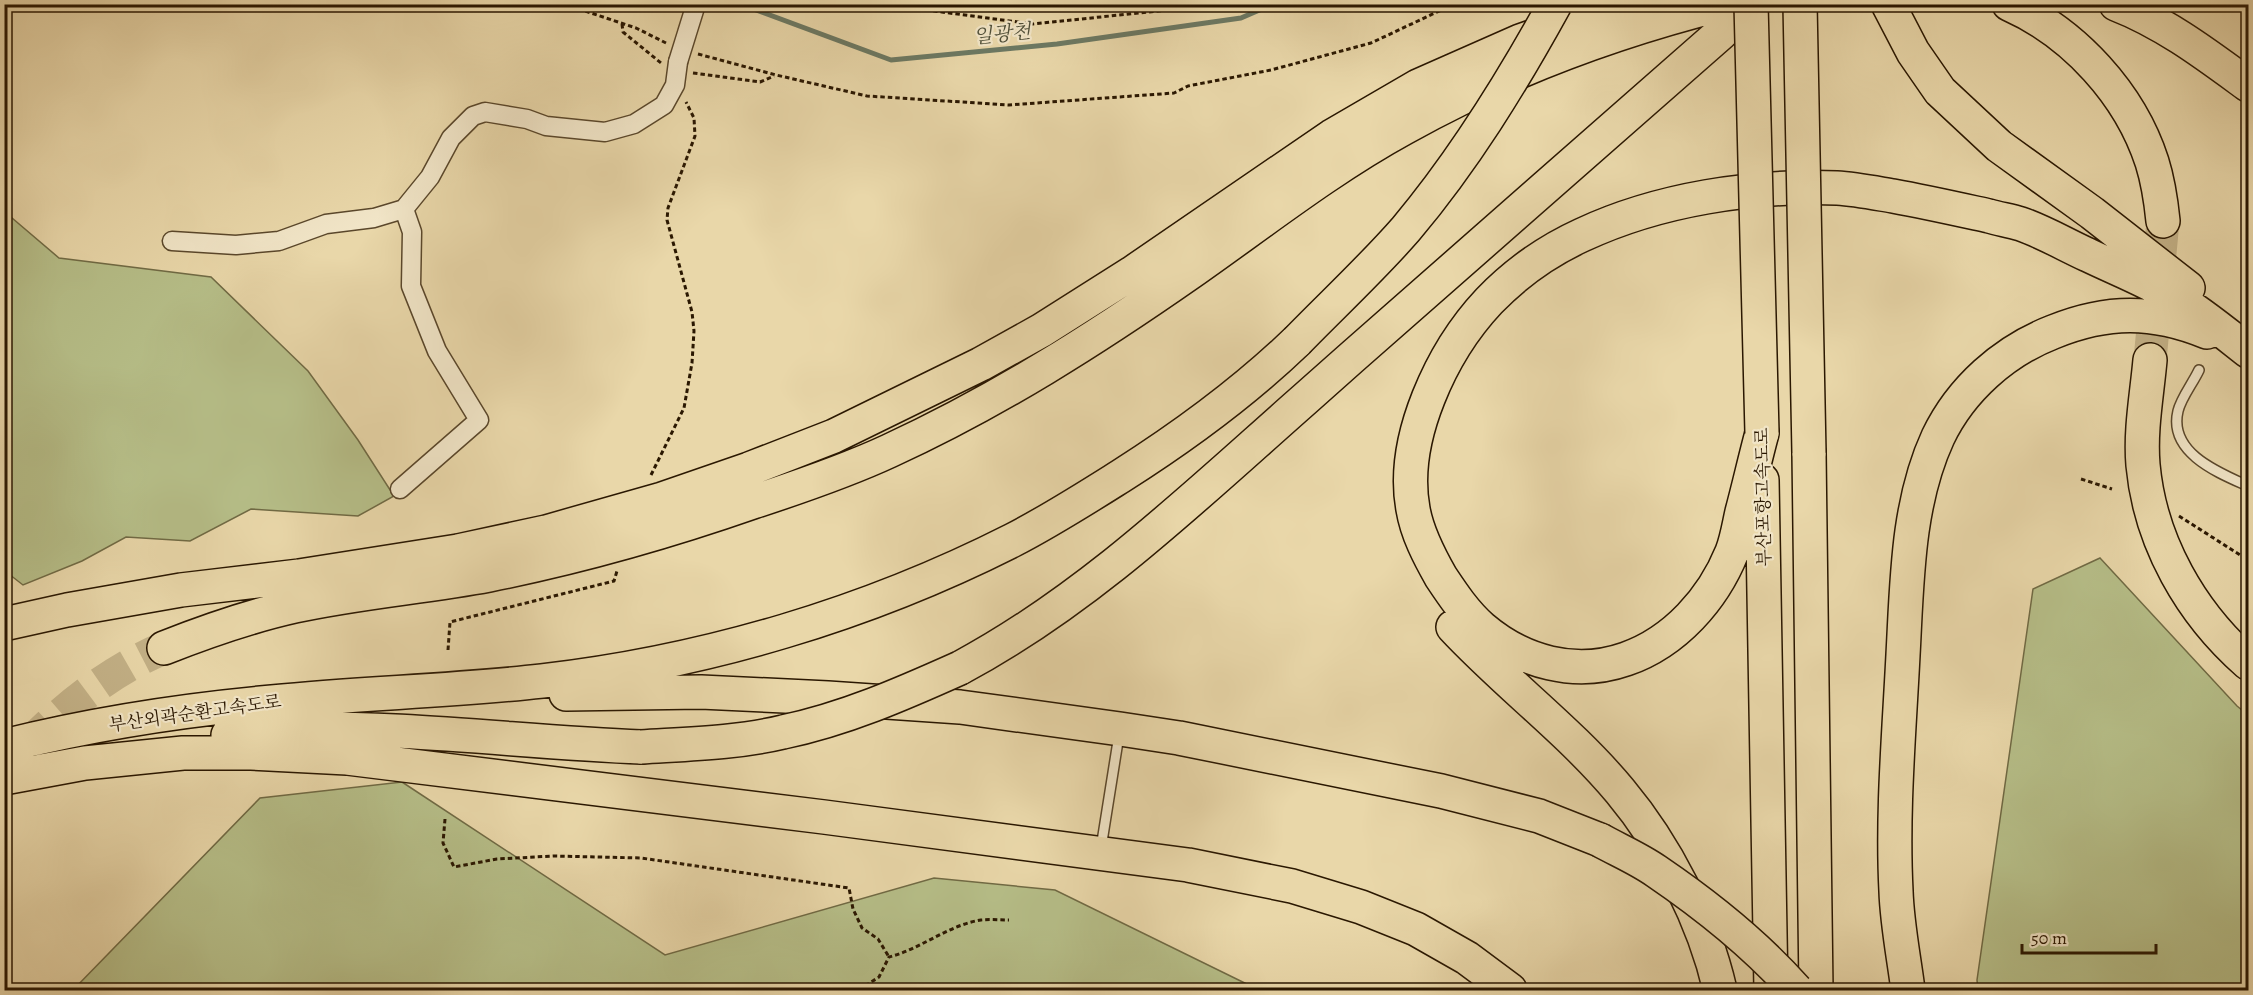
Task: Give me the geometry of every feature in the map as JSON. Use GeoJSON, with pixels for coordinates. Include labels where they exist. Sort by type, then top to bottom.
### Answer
{"type":"FeatureCollection","features":[{"type":"Feature","properties":{"kind":"highway"},"geometry":{"type":"LineString","coordinates":[[387,693],[543,681],[660,663],[762,638],[848,611],[948,571],[1005,543],[1085,498],[1158,452],[1266,370],[1404,231],[1456,166],[1516,74],[1555,4]]}},
{"type":"Feature","properties":{"kind":"highway"},"geometry":{"type":"LineString","coordinates":[[4,624],[67,610],[181,590],[299,576],[458,551],[546,532],[662,499],[749,469],[834,436],[875,417],[981,364],[1042,330],[1132,273],[1332,136],[1418,86],[1520,41],[1626,4]]}},
{"type":"Feature","properties":{"kind":"highway"},"geometry":{"type":"LineString","coordinates":[[164,648],[206,631],[298,606],[466,579],[524,568],[604,548],[685,525],[787,491],[886,452],[971,410],[1047,366],[1192,271],[1345,164],[1410,124],[1458,99],[1601,39],[1722,4]]}},
{"type":"Feature","properties":{"kind":"highway"},"geometry":{"type":"LineString","coordinates":[[4,776],[65,759],[154,743],[290,729],[418,731],[587,745],[641,747],[729,740],[781,733],[834,719],[875,705],[960,668],[1044,618],[1143,539],[1721,33],[1750,4]]}},
{"type":"Feature","properties":{"kind":"highway","name":"부산포항고속도로"},"geometry":{"type":"LineString","coordinates":[[1750,4],[1762,433],[1771,990]]}},
{"type":"Feature","properties":{"kind":"highway"},"geometry":{"type":"LineString","coordinates":[[1800,4],[1816,990]]}},
{"type":"Feature","properties":{"kind":"highway"},"geometry":{"type":"LineString","coordinates":[[1888,4],[1913,52],[1940,91],[1999,146],[2248,331]]}},
{"type":"Feature","properties":{"kind":"highway"},"geometry":{"type":"LineString","coordinates":[[2009,4],[2072,45],[2111,85],[2127,109],[2152,160],[2163,221]]}},
{"type":"Feature","properties":{"kind":"highway"},"geometry":{"type":"LineString","coordinates":[[2116,4],[2187,40],[2248,85]]}},
{"type":"Feature","properties":{"kind":"highway"},"geometry":{"type":"LineString","coordinates":[[1720,990],[1705,939],[1676,876],[1650,830],[1620,790],[1454,628],[1434,602],[1418,575],[1404,541],[1396,504],[1394,462],[1400,416],[1421,361],[1462,302],[1523,248],[1552,231],[1591,213],[1659,190],[1723,180],[1799,173],[1883,180],[1982,194],[2090,231],[2178,281]]}},
{"type":"Feature","properties":{"kind":"highway"},"geometry":{"type":"LineString","coordinates":[[1762,433],[1733,549],[1719,579],[1701,605],[1676,631],[1652,647],[1629,658],[1606,665],[1584,668],[1564,667],[1517,652],[1493,637],[1472,619],[1451,593],[1421,538],[1413,508],[1411,476],[1414,440],[1427,402],[1452,349],[1488,302],[1533,262],[1582,235],[1632,216],[1707,195],[1803,188],[1841,188],[1938,204],[2020,224],[2175,298],[2248,353]]}},
{"type":"Feature","properties":{"kind":"highway"},"geometry":{"type":"LineString","coordinates":[[1908,990],[1896,893],[1894,819],[1912,536],[1917,500],[1927,464],[1939,435],[1956,407],[1978,380],[2007,356],[2039,337],[2076,322],[2112,316],[2142,315],[2172,319],[2206,331],[2248,353]]}},
{"type":"Feature","properties":{"kind":"highway"},"geometry":{"type":"LineString","coordinates":[[2150,360],[2143,429],[2143,464],[2155,524],[2165,549],[2196,605],[2216,631],[2248,663]]}},
{"type":"Feature","properties":{"kind":"highway"},"geometry":{"type":"LineString","coordinates":[[387,693],[701,692],[960,707],[1202,742],[1441,791],[1539,816],[1600,840],[1655,870],[1747,942],[1796,990]]}},
{"type":"Feature","properties":{"kind":"highway","name":"부산외곽순환고속도로"},"geometry":{"type":"LineString","coordinates":[[4,746],[188,711],[387,693]]}},
{"type":"Feature","properties":{"kind":"highway"},"geometry":{"type":"LineString","coordinates":[[4,776],[85,763],[183,753],[251,753],[347,758],[1188,865],[1292,886],[1361,907],[1416,929],[1467,958],[1510,990]]}},
{"type":"Feature","properties":{"kind":"street"},"geometry":{"type":"LineString","coordinates":[[172,241],[236,244],[279,241],[326,224],[374,218],[404,209],[430,177],[452,138],[473,116],[485,112],[527,119],[546,126],[605,132],[634,124],[664,105],[680,67],[696,4]]}},
{"type":"Feature","properties":{"kind":"street"},"geometry":{"type":"LineString","coordinates":[[400,489],[479,420],[437,351],[411,286],[412,232],[404,209]]}},
{"type":"Feature","properties":{"kind":"lane"},"geometry":{"type":"LineString","coordinates":[[2199,370],[2178,411],[2178,429],[2185,448],[2229,478],[2248,486]]}},
{"type":"Feature","properties":{"kind":"lane"},"geometry":{"type":"LineString","coordinates":[[1100,854],[1120,729]]}},
{"type":"Feature","properties":{"kind":"path"},"geometry":{"type":"LineString","coordinates":[[564,4],[622,24],[669,44]]}},
{"type":"Feature","properties":{"kind":"path"},"geometry":{"type":"LineString","coordinates":[[881,4],[1033,24],[1186,8],[1199,4]]}},
{"type":"Feature","properties":{"kind":"path"},"geometry":{"type":"LineString","coordinates":[[680,67],[776,75],[867,96],[1009,105],[1174,93],[1188,86],[1271,70],[1371,43],[1454,4]]}},
{"type":"Feature","properties":{"kind":"path"},"geometry":{"type":"LineString","coordinates":[[622,24],[623,32],[661,63],[760,82],[776,75]]}},
{"type":"Feature","properties":{"kind":"path"},"geometry":{"type":"LineString","coordinates":[[650,477],[684,408],[692,363],[694,331],[692,312],[667,220],[668,208],[695,136],[694,118],[680,67]]}},
{"type":"Feature","properties":{"kind":"path"},"geometry":{"type":"LineString","coordinates":[[2081,480],[2112,489]]}},
{"type":"Feature","properties":{"kind":"path"},"geometry":{"type":"LineString","coordinates":[[2174,513],[2248,560]]}},
{"type":"Feature","properties":{"kind":"path"},"geometry":{"type":"LineString","coordinates":[[448,650],[450,622],[614,581],[617,570]]}},
{"type":"Feature","properties":{"kind":"path"},"geometry":{"type":"LineString","coordinates":[[445,819],[443,843],[454,867],[508,858],[554,856],[641,858],[849,888],[853,909],[862,928],[878,939],[889,957]]}},
{"type":"Feature","properties":{"kind":"path"},"geometry":{"type":"LineString","coordinates":[[859,990],[879,977],[889,957],[904,953],[953,929],[981,920],[1010,921]]}},
{"type":"Feature","properties":{"kind":"green space"},"geometry":{"type":"Polygon","coordinates":[[[5,212],[59,258],[211,277],[308,371],[358,440],[394,496],[358,516],[251,509],[190,541],[126,537],[82,561],[23,585],[5,571],[5,212]]]}},
{"type":"Feature","properties":{"kind":"green space"},"geometry":{"type":"Polygon","coordinates":[[[2100,558],[2237,706],[2248,715],[2248,990],[1978,990],[1977,980],[2033,589],[2100,558]]]}},
{"type":"Feature","properties":{"kind":"green space"},"geometry":{"type":"Polygon","coordinates":[[[402,782],[665,955],[934,878],[1055,890],[1259,990],[73,990],[260,798],[402,782]]]}},
{"type":"Feature","properties":{"kind":"waterway","name":"일광천"},"geometry":{"type":"LineString","coordinates":[[740,4],[891,60],[1057,44],[1241,18],[1273,4]]}},
{"type":"Feature","properties":{"kind":"tunnel"},"geometry":{"type":"LineString","coordinates":[[2150,360],[2163,221]]}},
{"type":"Feature","properties":{"kind":"tunnel"},"geometry":{"type":"LineString","coordinates":[[26,747],[90,690],[126,667],[164,648]]}}]}
